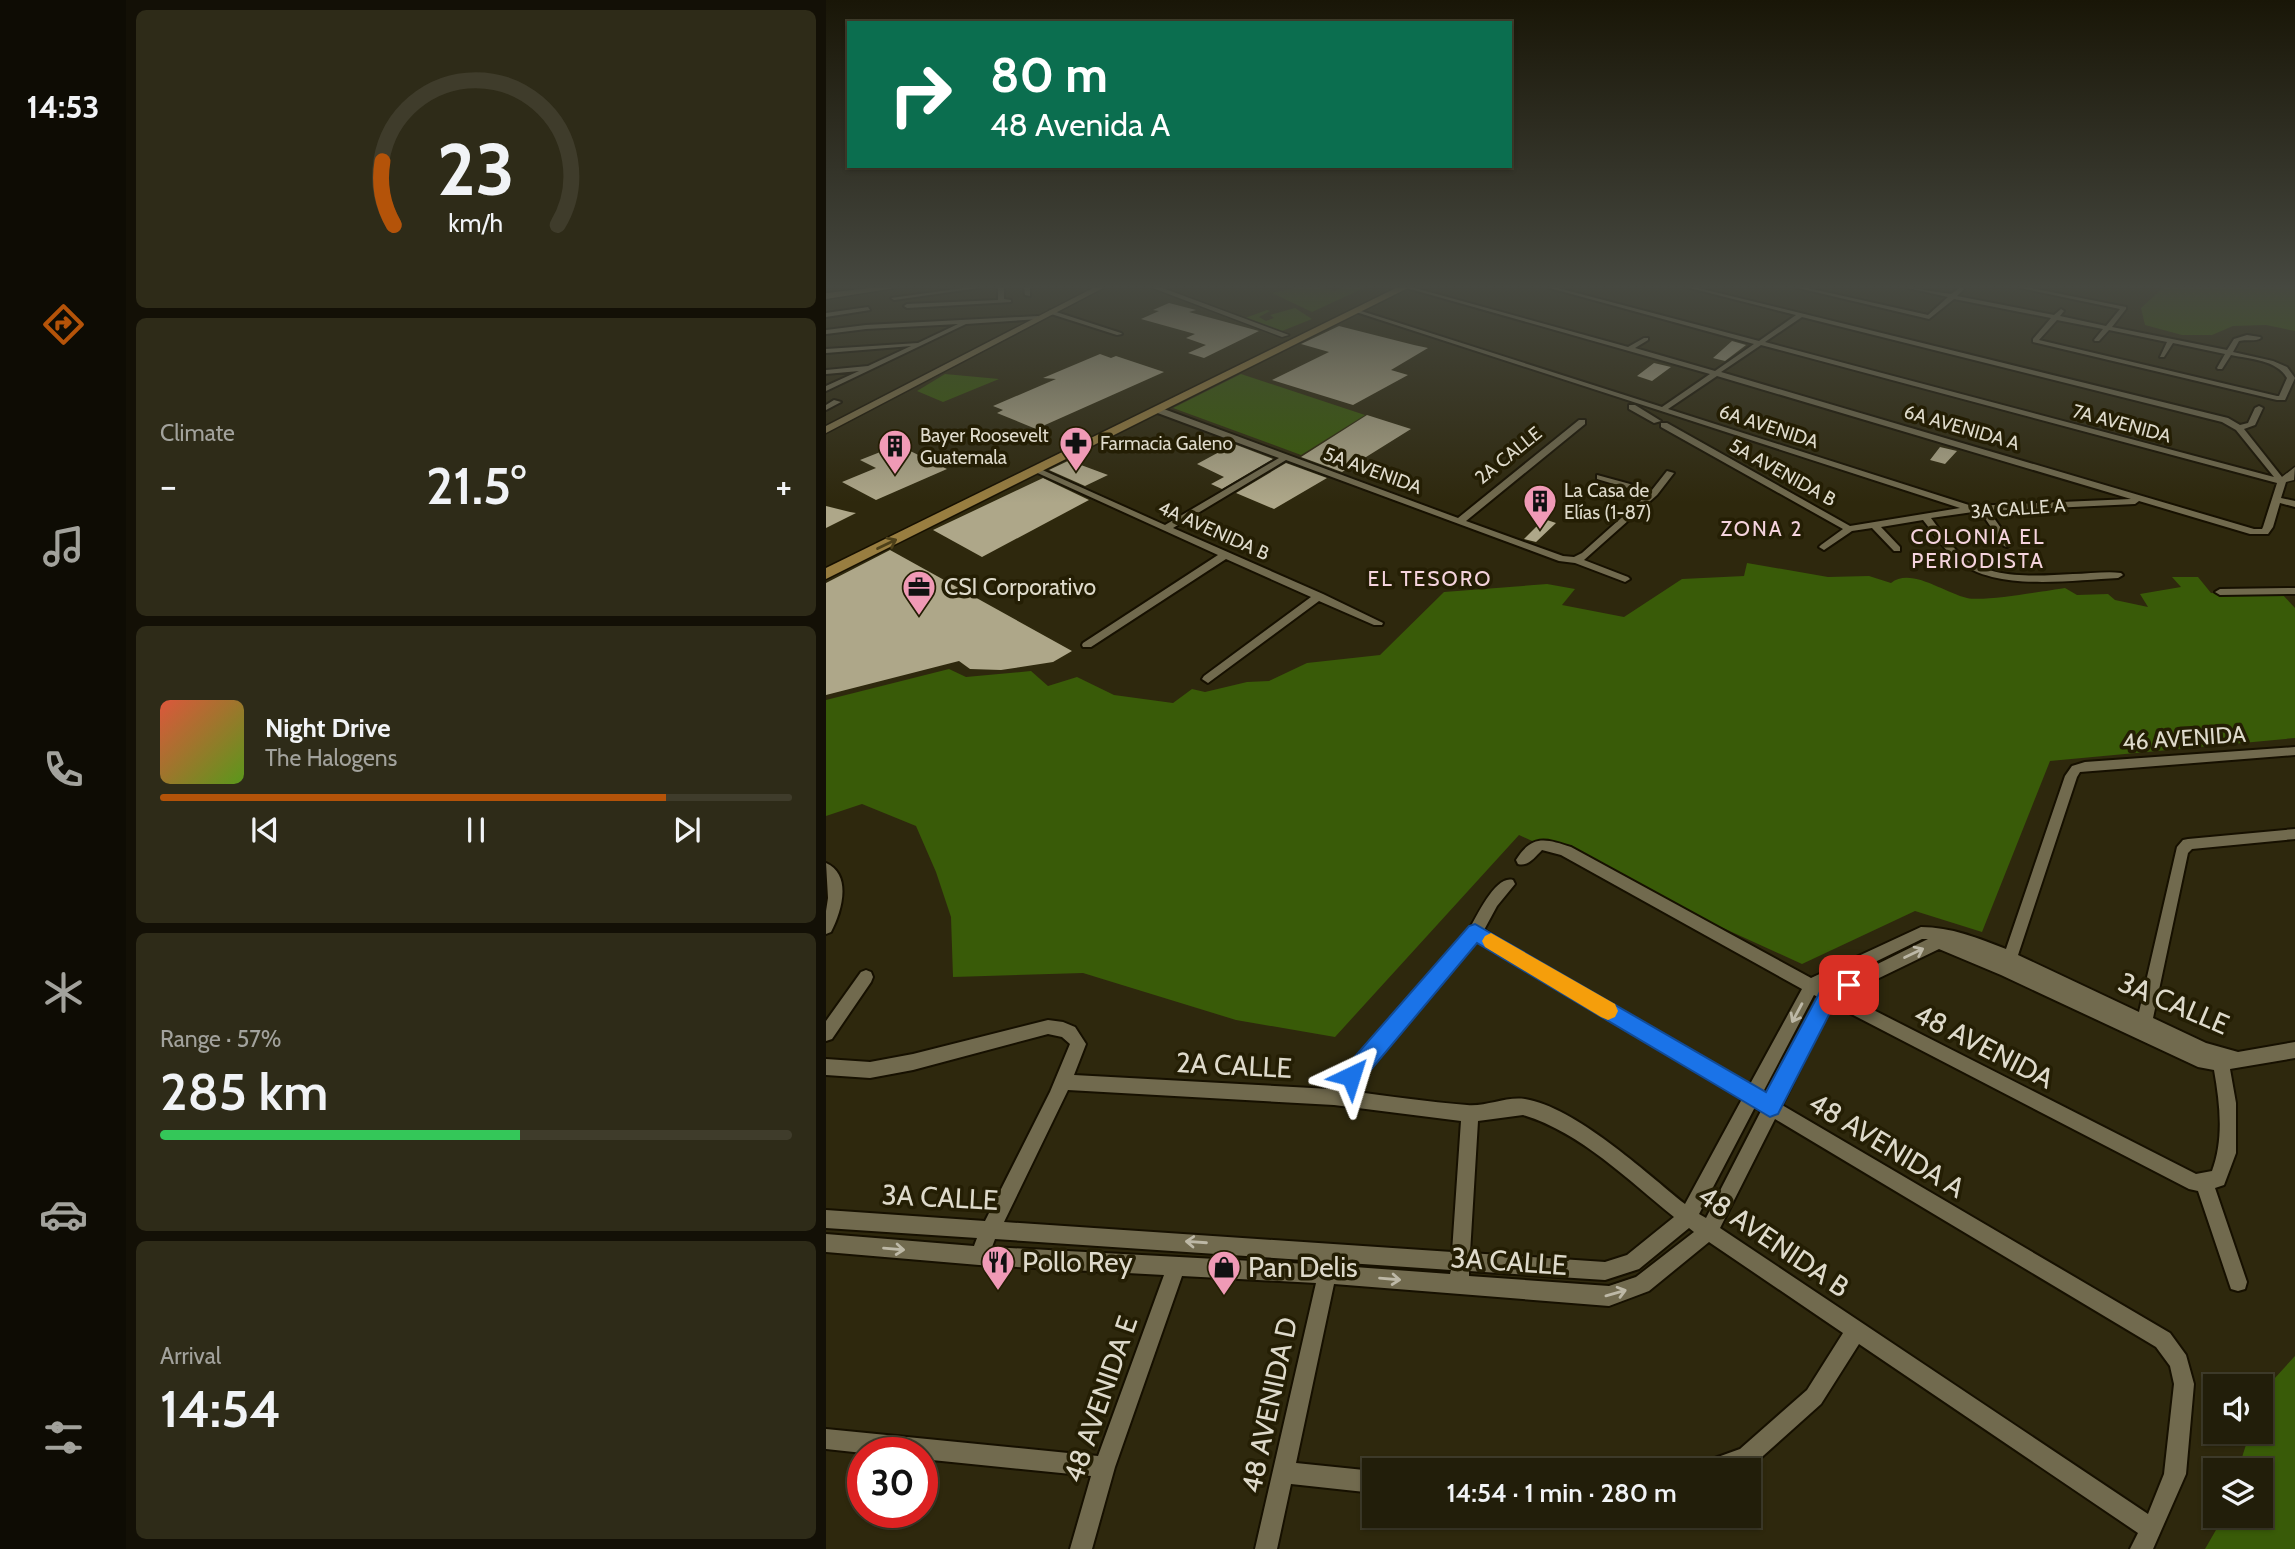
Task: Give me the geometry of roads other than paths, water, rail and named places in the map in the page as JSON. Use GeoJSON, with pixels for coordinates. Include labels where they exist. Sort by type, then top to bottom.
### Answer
{"type":"FeatureCollection","features":[{"type":"Feature","properties":{"kind":"highway"},"geometry":{"type":"LineString","coordinates":[[826,559],[1235,359]]}},
{"type":"Feature","properties":{"kind":"highway"},"geometry":{"type":"LineString","coordinates":[[1086,446],[1123,422],[1251,359]]}},
{"type":"Feature","properties":{"kind":"highway"},"geometry":{"type":"LineString","coordinates":[[826,574],[1259,359]]}},
{"type":"Feature","properties":{"kind":"main road"},"geometry":{"type":"LineString","coordinates":[[826,430],[960,359]]}},
{"type":"Feature","properties":{"kind":"street"},"geometry":{"type":"LineString","coordinates":[[826,389],[890,359]]}},
{"type":"Feature","properties":{"kind":"street","name":"6A AVENIDA"},"geometry":{"type":"LineString","coordinates":[[1502,359],[1971,509]]}},
{"type":"Feature","properties":{"kind":"street","name":"6A AVENIDA A"},"geometry":{"type":"LineString","coordinates":[[1666,359],[2253,532],[2265,532]]}},
{"type":"Feature","properties":{"kind":"street"},"geometry":{"type":"LineString","coordinates":[[1662,410],[1736,359]]}},
{"type":"Feature","properties":{"kind":"street","name":"7A AVENIDA"},"geometry":{"type":"LineString","coordinates":[[1821,359],[2282,482]]}},
{"type":"Feature","properties":{"kind":"street"},"geometry":{"type":"LineString","coordinates":[[1983,359],[2225,420],[2239,428],[2282,482]]}},
{"type":"Feature","properties":{"kind":"street"},"geometry":{"type":"LineString","coordinates":[[2114,359],[2282,398],[2291,378],[2288,372],[2280,365],[2257,359]]}},
{"type":"Feature","properties":{"kind":"street"},"geometry":{"type":"LineString","coordinates":[[2220,368],[2224,359]]}},
{"type":"Feature","properties":{"kind":"street"},"geometry":{"type":"LineString","coordinates":[[826,372],[874,367]]}},
{"type":"Feature","properties":{"kind":"street","name":"5A AVENIDA B"},"geometry":{"type":"LineString","coordinates":[[1613,396],[1849,529]]}},
{"type":"Feature","properties":{"kind":"street"},"geometry":{"type":"LineString","coordinates":[[826,408],[837,402]]}},
{"type":"Feature","properties":{"kind":"street"},"geometry":{"type":"LineString","coordinates":[[2239,428],[2251,425],[2259,408]]}},
{"type":"Feature","properties":{"kind":"street","name":"5A AVENIDA"},"geometry":{"type":"LineString","coordinates":[[1158,410],[1562,559],[1576,560],[1625,579]]}},
{"type":"Feature","properties":{"kind":"street","name":"2A CALLE"},"geometry":{"type":"LineString","coordinates":[[1460,521],[1582,422]]}},
{"type":"Feature","properties":{"kind":"street"},"geometry":{"type":"LineString","coordinates":[[1166,528],[1286,457]]}},
{"type":"Feature","properties":{"kind":"street","name":"4A AVENIDA B"},"geometry":{"type":"LineString","coordinates":[[1035,470],[1378,623]]}},
{"type":"Feature","properties":{"kind":"street"},"geometry":{"type":"LineString","coordinates":[[2265,532],[2282,482],[2290,478],[2295,470]]}},
{"type":"Feature","properties":{"kind":"street"},"geometry":{"type":"LineString","coordinates":[[1576,560],[1654,493],[1670,473]]}},
{"type":"Feature","properties":{"kind":"street"},"geometry":{"type":"LineString","coordinates":[[1600,477],[1654,493]]}},
{"type":"Feature","properties":{"kind":"street"},"geometry":{"type":"LineString","coordinates":[[2277,499],[2295,504]]}},
{"type":"Feature","properties":{"kind":"street","name":"3A CALLE A"},"geometry":{"type":"LineString","coordinates":[[1849,529],[1971,509],[2146,500]]}},
{"type":"Feature","properties":{"kind":"street"},"geometry":{"type":"LineString","coordinates":[[1983,509],[2007,544]]}},
{"type":"Feature","properties":{"kind":"street"},"geometry":{"type":"LineString","coordinates":[[1926,518],[1966,564],[2001,575],[2014,578],[2118,575]]}},
{"type":"Feature","properties":{"kind":"street"},"geometry":{"type":"LineString","coordinates":[[1874,525],[1897,549]]}},
{"type":"Feature","properties":{"kind":"street"},"geometry":{"type":"LineString","coordinates":[[1824,547],[1849,529]]}},
{"type":"Feature","properties":{"kind":"street"},"geometry":{"type":"LineString","coordinates":[[1087,645],[1226,554]]}},
{"type":"Feature","properties":{"kind":"street"},"geometry":{"type":"LineString","coordinates":[[2220,592],[2295,591]]}},
{"type":"Feature","properties":{"kind":"street"},"geometry":{"type":"LineString","coordinates":[[1208,679],[1319,596]]}},
{"type":"Feature","properties":{"kind":"street","name":"46 AVENIDA"},"geometry":{"type":"LineString","coordinates":[[2008,965],[2071,776],[2076,769],[2085,766],[2293,753]]}},
{"type":"Feature","properties":{"kind":"street"},"geometry":{"type":"LineString","coordinates":[[2144,1028],[2182,851],[2188,844],[2295,834]]}},
{"type":"Feature","properties":{"kind":"street","name":"48 AVENIDA"},"geometry":{"type":"LineString","coordinates":[[1523,860],[1539,845],[1566,851],[1811,986],[2184,1179],[2195,1183],[2204,1182]]}},
{"type":"Feature","properties":{"kind":"street"},"geometry":{"type":"LineString","coordinates":[[826,928],[833,913],[836,891],[828,870]]}},
{"type":"Feature","properties":{"kind":"street"},"geometry":{"type":"LineString","coordinates":[[1334,1097],[1475,932],[1492,902],[1508,884]]}},
{"type":"Feature","properties":{"kind":"street","name":"3A CALLE"},"geometry":{"type":"LineString","coordinates":[[826,1219],[1605,1271],[1632,1262],[1688,1217],[1811,986],[1921,933],[1935,931],[1957,937],[2008,965],[2144,1028],[2204,1062],[2239,1058]]}},
{"type":"Feature","properties":{"kind":"street","name":"48 AVENIDA A"},"geometry":{"type":"LineString","coordinates":[[1475,932],[2163,1340],[2179,1362],[2184,1384],[2175,1474],[2147,1539]]}},
{"type":"Feature","properties":{"kind":"street","name":"3A CALLE"},"geometry":{"type":"LineString","coordinates":[[826,1243],[979,1256],[1326,1274],[1609,1296],[1642,1284],[1709,1231],[1770,1106],[1829,995],[1939,943],[2008,965]]}},
{"type":"Feature","properties":{"kind":"street"},"geometry":{"type":"LineString","coordinates":[[826,1034],[866,977]]}},
{"type":"Feature","properties":{"kind":"street"},"geometry":{"type":"LineString","coordinates":[[826,1067],[870,1070],[913,1062],[1048,1027],[1064,1029],[1074,1034],[1078,1044],[1065,1082],[990,1228],[979,1256]]}},
{"type":"Feature","properties":{"kind":"street"},"geometry":{"type":"LineString","coordinates":[[2239,1058],[2295,1050]]}},
{"type":"Feature","properties":{"kind":"street"},"geometry":{"type":"LineString","coordinates":[[2220,1059],[2228,1103],[2227,1153],[2218,1179],[2204,1182],[2238,1282]]}},
{"type":"Feature","properties":{"kind":"street","name":"2A CALLE"},"geometry":{"type":"LineString","coordinates":[[1065,1082],[1334,1097]]}},
{"type":"Feature","properties":{"kind":"street","name":"48 AVENIDA B"},"geometry":{"type":"LineString","coordinates":[[1334,1097],[1470,1114],[1523,1107],[1558,1119],[1605,1151],[1688,1217],[1856,1330],[2147,1539]]}},
{"type":"Feature","properties":{"kind":"street"},"geometry":{"type":"LineString","coordinates":[[1459,1285],[1470,1114]]}},
{"type":"Feature","properties":{"kind":"street","name":"48 AVENIDA E"},"geometry":{"type":"LineString","coordinates":[[1081,1549],[1104,1467],[1176,1268]]}},
{"type":"Feature","properties":{"kind":"street","name":"48 AVENIDA D"},"geometry":{"type":"LineString","coordinates":[[1266,1549],[1326,1274]]}},
{"type":"Feature","properties":{"kind":"street"},"geometry":{"type":"LineString","coordinates":[[1744,1458],[1814,1396],[1856,1330]]}},
{"type":"Feature","properties":{"kind":"street"},"geometry":{"type":"LineString","coordinates":[[826,1438],[1104,1467]]}},
{"type":"Feature","properties":{"kind":"street"},"geometry":{"type":"LineString","coordinates":[[1282,1472],[1362,1481]]}},
{"type":"Feature","properties":{"kind":"place","name":"Farmacia Galeno"},"geometry":{"type":"Point","coordinates":[1076,473]}},
{"type":"Feature","properties":{"kind":"place","name":"Bayer Roosevelt Guatemala"},"geometry":{"type":"Point","coordinates":[895,476]}},
{"type":"Feature","properties":{"kind":"place","name":"La Casa de Elías (1-87)"},"geometry":{"type":"Point","coordinates":[1540,531]}},
{"type":"Feature","properties":{"kind":"place","name":"CSI Corporativo"},"geometry":{"type":"Point","coordinates":[919,617]}},
{"type":"Feature","properties":{"kind":"place","name":"Pollo Rey"},"geometry":{"type":"Point","coordinates":[998,1292]}},
{"type":"Feature","properties":{"kind":"place","name":"Pan Delis"},"geometry":{"type":"Point","coordinates":[1224,1297]}},
{"type":"Feature","properties":{"kind":"district","name":"ZONA 2"},"geometry":{"type":"Point","coordinates":[1762,529]}},
{"type":"Feature","properties":{"kind":"district","name":"COLONIA EL PERIODISTA"},"geometry":{"type":"Point","coordinates":[1978,549]}},
{"type":"Feature","properties":{"kind":"district","name":"EL TESORO"},"geometry":{"type":"Point","coordinates":[1430,579]}}]}
